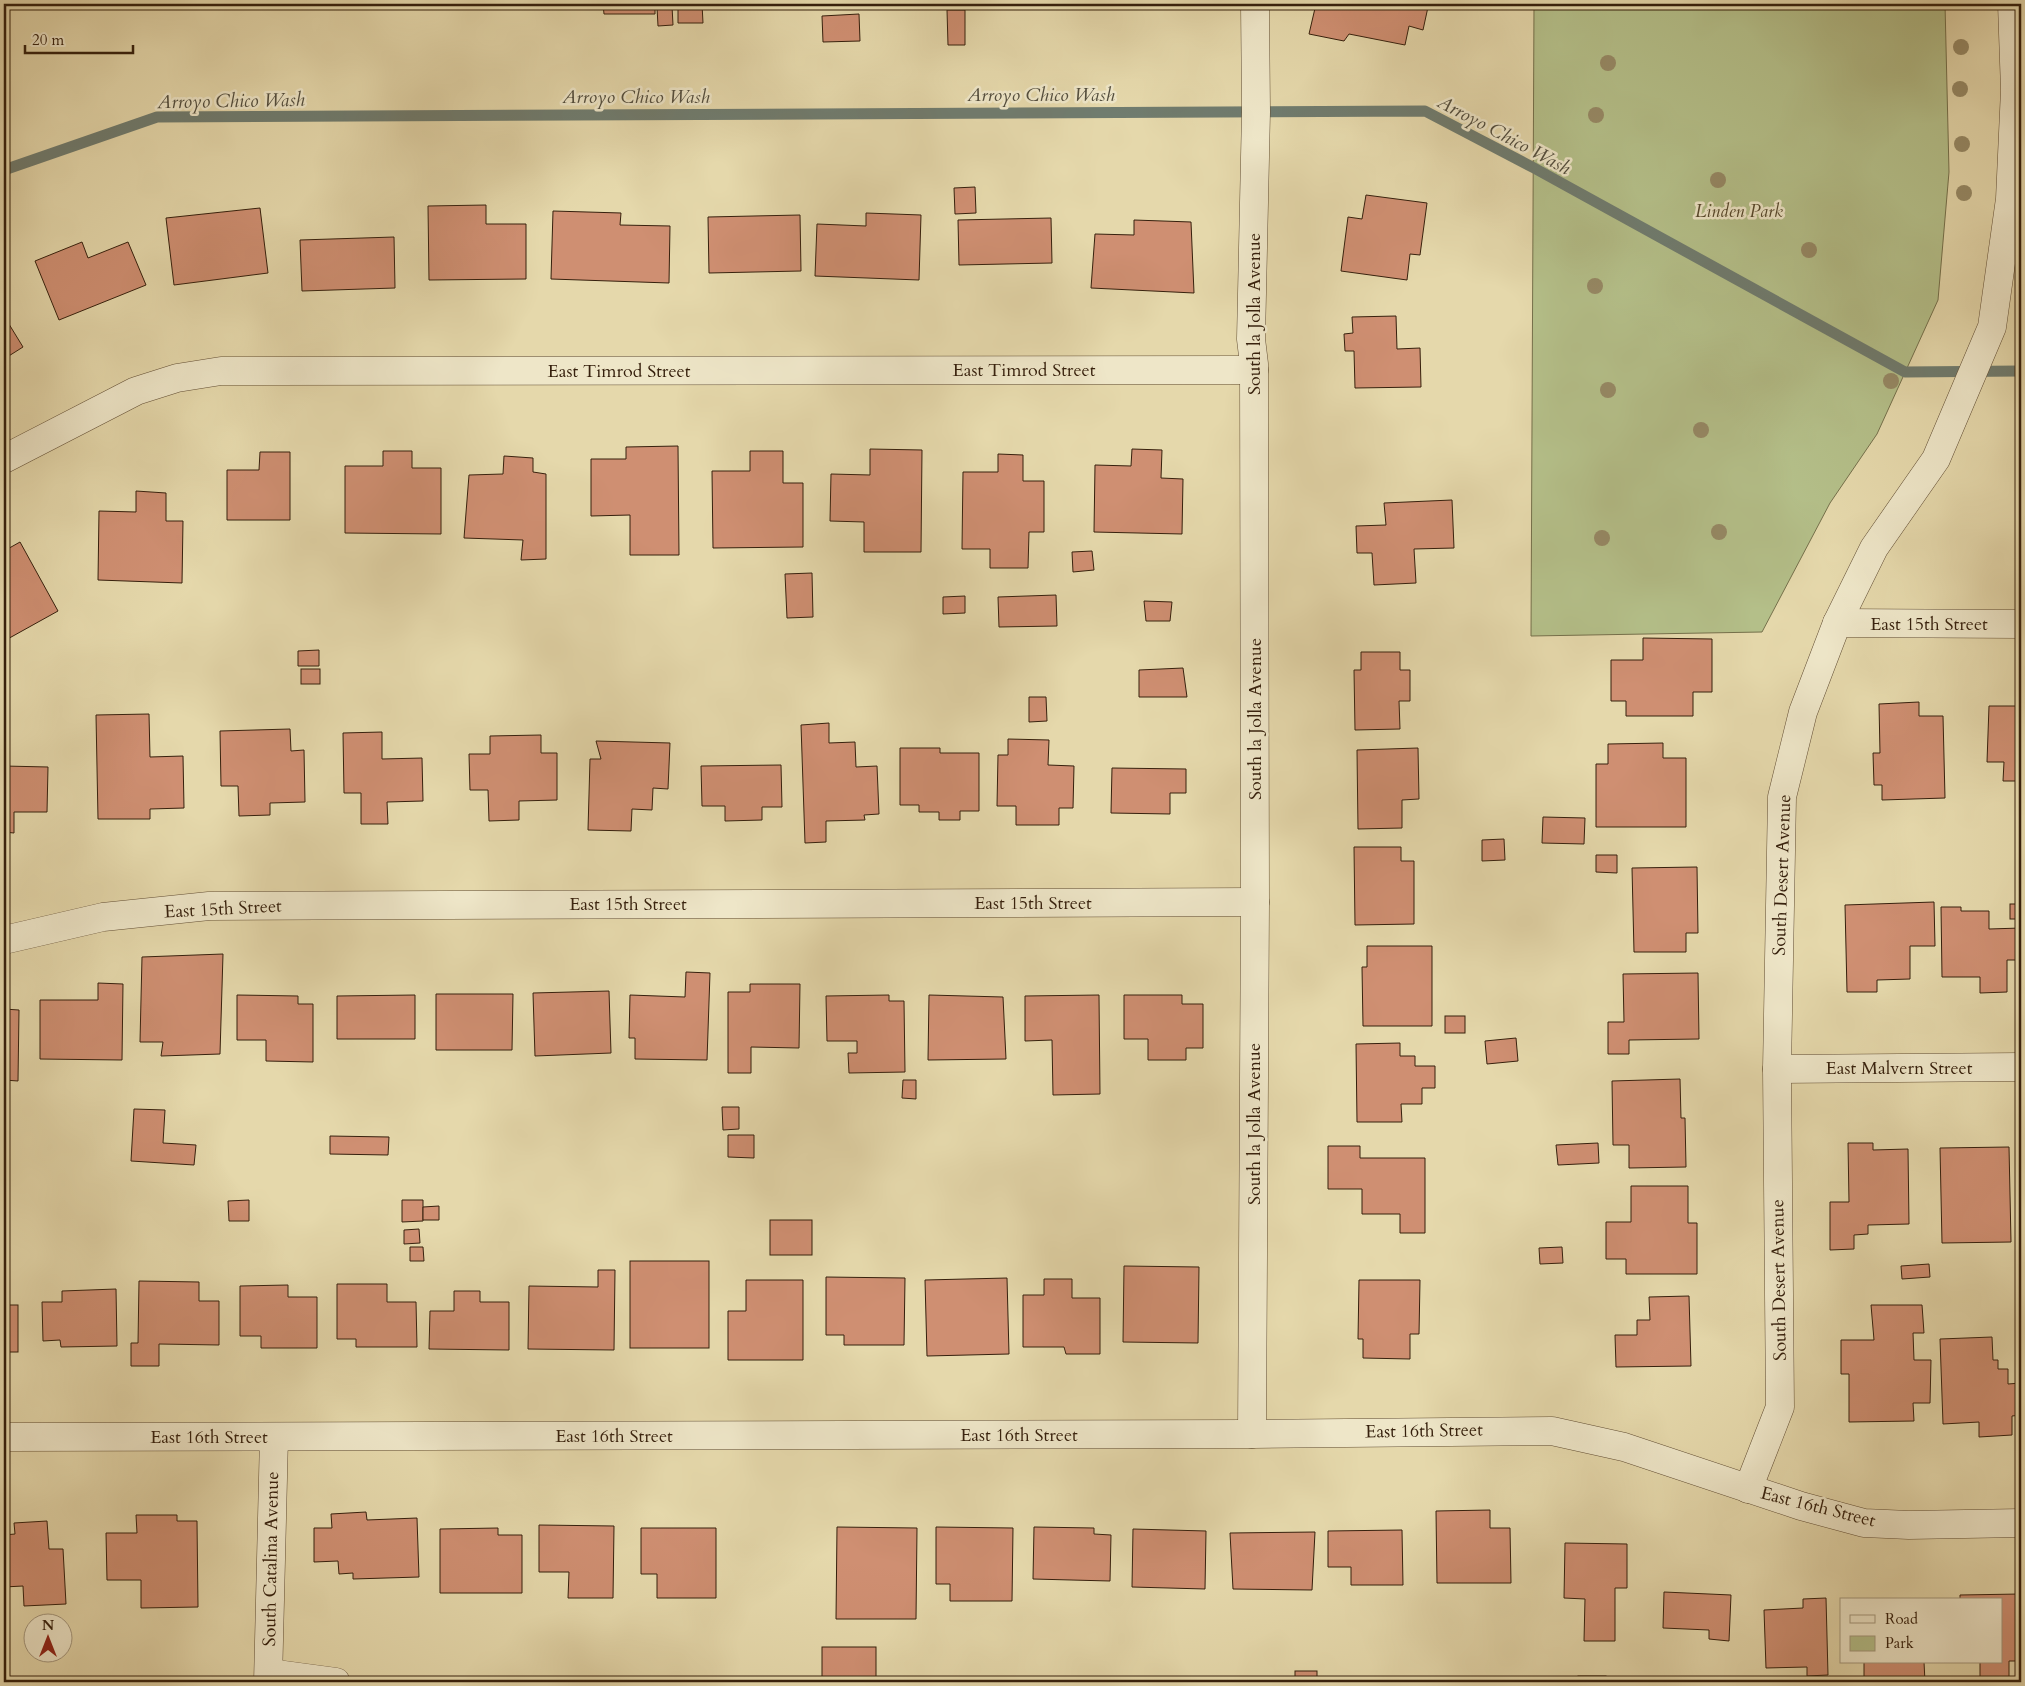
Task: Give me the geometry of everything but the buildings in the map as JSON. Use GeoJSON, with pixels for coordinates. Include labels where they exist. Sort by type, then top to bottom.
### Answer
{"type":"FeatureCollection","features":[{"type":"Feature","properties":{"kind":"street","name":"South la Jolla Avenue"},"geometry":{"type":"LineString","coordinates":[[1252,1434],[1255,902],[1254,370],[1251,339],[1256,112],[1255,4]]}},
{"type":"Feature","properties":{"kind":"street","name":"South Desert Avenue"},"geometry":{"type":"LineString","coordinates":[[1748,1489],[1780,1407],[1777,1069],[1782,797],[1803,712],[1837,623],[1874,548],[1936,459],[1992,327],[2010,199],[2018,90],[2012,4]]}},
{"type":"Feature","properties":{"kind":"street","name":"East Timrod Street"},"geometry":{"type":"LineString","coordinates":[[4,460],[136,391],[178,378],[221,371],[1254,370]]}},
{"type":"Feature","properties":{"kind":"street","name":"East 15th Street"},"geometry":{"type":"LineString","coordinates":[[1837,623],[2021,624]]}},
{"type":"Feature","properties":{"kind":"street","name":"East 15th Street"},"geometry":{"type":"LineString","coordinates":[[4,940],[103,917],[209,906],[1255,902]]}},
{"type":"Feature","properties":{"kind":"street","name":"East Malvern Street"},"geometry":{"type":"LineString","coordinates":[[1777,1069],[2021,1067]]}},
{"type":"Feature","properties":{"kind":"street","name":"East 16th Street"},"geometry":{"type":"LineString","coordinates":[[4,1437],[1252,1434],[1552,1431],[1624,1447],[1801,1506],[1864,1522],[1909,1525],[2021,1523]]}},
{"type":"Feature","properties":{"kind":"street","name":"South Catalina Avenue"},"geometry":{"type":"LineString","coordinates":[[268,1678],[274,1437]]}},
{"type":"Feature","properties":{"kind":"street"},"geometry":{"type":"LineString","coordinates":[[268,1678],[336,1682]]}},
{"type":"Feature","properties":{"kind":"green space","name":"Linden Park"},"geometry":{"type":"Polygon","coordinates":[[[1534,4],[1945,4],[1949,172],[1938,300],[1877,434],[1830,503],[1762,632],[1531,636],[1534,4]]]}},
{"type":"Feature","properties":{"kind":"waterway","name":"Arroyo Chico Wash"},"geometry":{"type":"LineString","coordinates":[[4,170],[157,117],[1425,111],[1534,168],[1905,372],[2021,371]]}}]}
